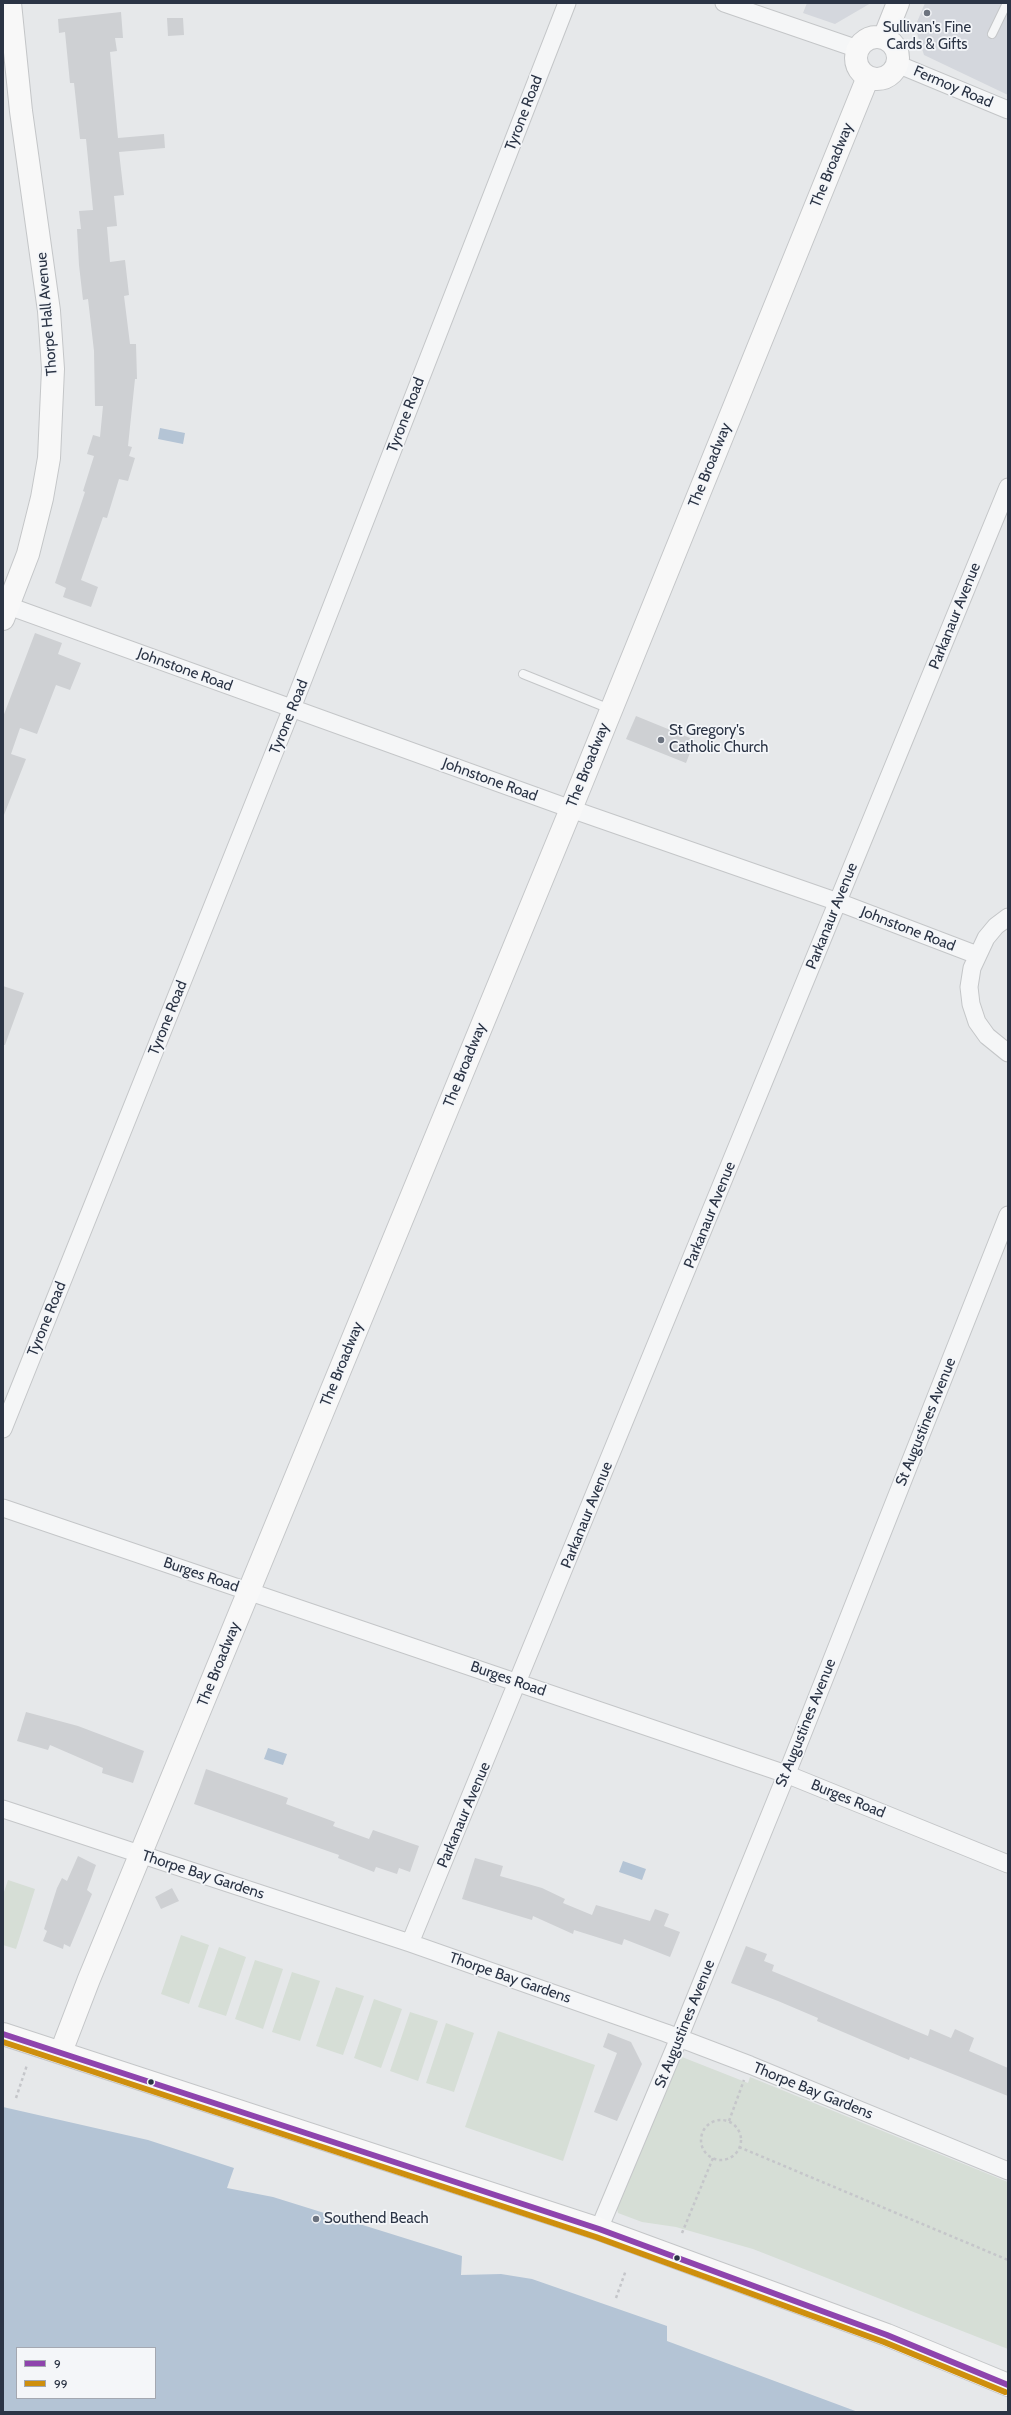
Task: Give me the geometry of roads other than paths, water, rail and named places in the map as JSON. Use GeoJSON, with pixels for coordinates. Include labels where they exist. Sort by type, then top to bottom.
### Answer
{"type":"FeatureCollection","features":[{"type":"Feature","properties":{"kind":"street","name":"Thorpe Hall Avenue"},"geometry":{"type":"LineString","coordinates":[[5,609],[28,554],[42,498],[50,443],[53,369],[49,311],[21,111],[10,3]]}},
{"type":"Feature","properties":{"kind":"street","name":"Tyrone Road"},"geometry":{"type":"LineString","coordinates":[[3,1428],[292,708],[567,3]]}},
{"type":"Feature","properties":{"kind":"street"},"geometry":{"type":"LineString","coordinates":[[724,3],[756,8],[858,49]]}},
{"type":"Feature","properties":{"kind":"street"},"geometry":{"type":"LineString","coordinates":[[884,38],[898,3]]}},
{"type":"Feature","properties":{"kind":"street"},"geometry":{"type":"LineString","coordinates":[[868,38],[884,38],[892,43],[897,51],[897,64],[890,74],[882,78],[868,77],[859,68],[856,60],[858,49],[868,38]]}},
{"type":"Feature","properties":{"kind":"street","name":"Fermoy Road"},"geometry":{"type":"LineString","coordinates":[[897,64],[1008,110]]}},
{"type":"Feature","properties":{"kind":"street","name":"The Broadway"},"geometry":{"type":"LineString","coordinates":[[61,2052],[571,809],[610,709],[868,77]]}},
{"type":"Feature","properties":{"kind":"street","name":"Parkanaur Avenue"},"geometry":{"type":"LineString","coordinates":[[410,1943],[519,1682],[1008,487]]}},
{"type":"Feature","properties":{"kind":"street","name":"Johnstone Road"},"geometry":{"type":"LineString","coordinates":[[5,609],[292,708],[571,809],[838,902],[977,955]]}},
{"type":"Feature","properties":{"kind":"street"},"geometry":{"type":"LineString","coordinates":[[1008,917],[996,926],[986,938],[972,968],[970,987],[971,1004],[977,1022],[987,1036],[1008,1053]]}},
{"type":"Feature","properties":{"kind":"street","name":"St Augustines Avenue"},"geometry":{"type":"LineString","coordinates":[[598,2229],[679,2038],[786,1774],[1008,1216]]}},
{"type":"Feature","properties":{"kind":"street","name":"Burges Road"},"geometry":{"type":"LineString","coordinates":[[3,1508],[519,1682],[786,1774],[1008,1864]]}},
{"type":"Feature","properties":{"kind":"street","name":"Thorpe Bay Gardens"},"geometry":{"type":"LineString","coordinates":[[3,1809],[410,1943],[679,2038],[750,2065],[1008,2171]]}},
{"type":"Feature","properties":{"kind":"street"},"geometry":{"type":"LineString","coordinates":[[3,2034],[598,2229],[887,2335],[1008,2385]]}},
{"type":"Feature","properties":{"kind":"lane"},"geometry":{"type":"LineString","coordinates":[[992,34],[1007,3]]}},
{"type":"Feature","properties":{"kind":"lane"},"geometry":{"type":"LineString","coordinates":[[523,674],[610,709]]}},
{"type":"Feature","properties":{"kind":"water"},"geometry":{"type":"Polygon","coordinates":[[[160,428],[185,433],[183,444],[158,439],[160,428]]]}},
{"type":"Feature","properties":{"kind":"water"},"geometry":{"type":"Polygon","coordinates":[[[268,1748],[287,1754],[283,1765],[264,1759],[268,1748]]]}},
{"type":"Feature","properties":{"kind":"water"},"geometry":{"type":"Polygon","coordinates":[[[623,1861],[646,1869],[642,1880],[619,1872],[623,1861]]]}},
{"type":"Feature","properties":{"kind":"water"},"geometry":{"type":"Polygon","coordinates":[[[3,2107],[148,2140],[234,2168],[227,2188],[273,2197],[462,2256],[461,2275],[501,2274],[532,2279],[667,2326],[667,2341],[858,2412],[3,2412],[3,2107]]]}},
{"type":"Feature","properties":{"kind":"place","name":"Sullivan's Fine Cards & Gifts"},"geometry":{"type":"Point","coordinates":[927,13]}},
{"type":"Feature","properties":{"kind":"place","name":"St Gregory's Catholic Church"},"geometry":{"type":"Point","coordinates":[661,740]}},
{"type":"Feature","properties":{"kind":"place","name":"Southend Beach"},"geometry":{"type":"Point","coordinates":[316,2219]}}]}
